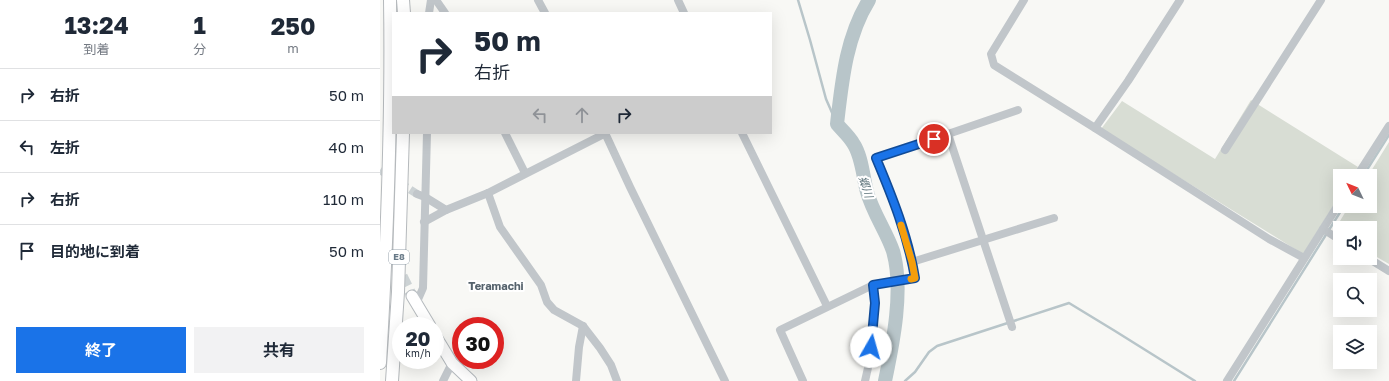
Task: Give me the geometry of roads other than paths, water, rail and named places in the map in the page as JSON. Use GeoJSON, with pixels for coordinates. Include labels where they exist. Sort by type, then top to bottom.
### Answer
{"type":"FeatureCollection","features":[{"type":"Feature","properties":{"kind":"highway","name":"E8"},"geometry":{"type":"LineString","coordinates":[[380,363],[388,197],[390,0]]}},
{"type":"Feature","properties":{"kind":"highway"},"geometry":{"type":"LineString","coordinates":[[403,0],[404,12]]}},
{"type":"Feature","properties":{"kind":"highway","name":"E8"},"geometry":{"type":"LineString","coordinates":[[392,381],[398,292],[403,134]]}},
{"type":"Feature","properties":{"kind":"main road"},"geometry":{"type":"LineString","coordinates":[[414,300],[424,317]]}},
{"type":"Feature","properties":{"kind":"main road"},"geometry":{"type":"LineString","coordinates":[[444,350],[452,363]]}},
{"type":"Feature","properties":{"kind":"main road"},"geometry":{"type":"LineString","coordinates":[[459,369],[472,381]]}},
{"type":"Feature","properties":{"kind":"street"},"geometry":{"type":"LineString","coordinates":[[429,12],[431,0]]}},
{"type":"Feature","properties":{"kind":"street"},"geometry":{"type":"LineString","coordinates":[[436,0],[444,12]]}},
{"type":"Feature","properties":{"kind":"street"},"geometry":{"type":"LineString","coordinates":[[538,0],[544,12]]}},
{"type":"Feature","properties":{"kind":"street"},"geometry":{"type":"LineString","coordinates":[[678,0],[684,12]]}},
{"type":"Feature","properties":{"kind":"street"},"geometry":{"type":"LineString","coordinates":[[1024,0],[991,54],[994,65],[1269,239],[1304,258]]}},
{"type":"Feature","properties":{"kind":"street"},"geometry":{"type":"LineString","coordinates":[[1095,128],[1180,0]]}},
{"type":"Feature","properties":{"kind":"street"},"geometry":{"type":"LineString","coordinates":[[1225,150],[1321,0]]}},
{"type":"Feature","properties":{"kind":"street"},"geometry":{"type":"LineString","coordinates":[[803,381],[780,330],[873,285],[915,278],[899,217],[876,158],[1018,110]]}},
{"type":"Feature","properties":{"kind":"street"},"geometry":{"type":"LineString","coordinates":[[1361,169],[1389,126]]}},
{"type":"Feature","properties":{"kind":"street"},"geometry":{"type":"LineString","coordinates":[[414,300],[422,288],[424,222],[421,196],[427,134]]}},
{"type":"Feature","properties":{"kind":"street"},"geometry":{"type":"LineString","coordinates":[[506,134],[525,173]]}},
{"type":"Feature","properties":{"kind":"street"},"geometry":{"type":"LineString","coordinates":[[424,222],[446,210],[488,193],[603,134]]}},
{"type":"Feature","properties":{"kind":"street"},"geometry":{"type":"LineString","coordinates":[[605,134],[725,381]]}},
{"type":"Feature","properties":{"kind":"street"},"geometry":{"type":"LineString","coordinates":[[742,134],[827,306]]}},
{"type":"Feature","properties":{"kind":"street"},"geometry":{"type":"LineString","coordinates":[[948,134],[1012,327]]}},
{"type":"Feature","properties":{"kind":"street"},"geometry":{"type":"LineString","coordinates":[[488,193],[500,227],[541,286],[546,302],[554,310],[583,326],[611,365],[618,381]]}},
{"type":"Feature","properties":{"kind":"street"},"geometry":{"type":"LineString","coordinates":[[421,196],[446,210]]}},
{"type":"Feature","properties":{"kind":"street"},"geometry":{"type":"LineString","coordinates":[[1227,381],[1333,213]]}},
{"type":"Feature","properties":{"kind":"street"},"geometry":{"type":"LineString","coordinates":[[912,262],[1054,218]]}},
{"type":"Feature","properties":{"kind":"street"},"geometry":{"type":"LineString","coordinates":[[1323,229],[1333,235]]}},
{"type":"Feature","properties":{"kind":"street"},"geometry":{"type":"LineString","coordinates":[[1377,264],[1389,271]]}},
{"type":"Feature","properties":{"kind":"street"},"geometry":{"type":"LineString","coordinates":[[865,381],[873,335],[875,303],[873,285]]}},
{"type":"Feature","properties":{"kind":"street"},"geometry":{"type":"LineString","coordinates":[[576,381],[579,347],[583,326]]}},
{"type":"Feature","properties":{"kind":"street"},"geometry":{"type":"LineString","coordinates":[[443,381],[452,363]]}},
{"type":"Feature","properties":{"kind":"waterway"},"geometry":{"type":"LineString","coordinates":[[798,0],[826,99],[837,124]]}},
{"type":"Feature","properties":{"kind":"waterway","name":"郷川"},"geometry":{"type":"LineString","coordinates":[[869,0],[861,14],[850,44],[843,76],[837,124],[850,138],[856,148],[867,192],[893,251],[896,266],[898,282],[896,316],[885,381]]}},
{"type":"Feature","properties":{"kind":"waterway"},"geometry":{"type":"LineString","coordinates":[[1367,169],[1389,135]]}},
{"type":"Feature","properties":{"kind":"waterway"},"geometry":{"type":"LineString","coordinates":[[1234,381],[1340,213]]}},
{"type":"Feature","properties":{"kind":"waterway"},"geometry":{"type":"LineString","coordinates":[[905,381],[915,372],[929,352],[937,346],[1069,303],[1195,381]]}},
{"type":"Feature","properties":{"kind":"tunnel"},"geometry":{"type":"LineString","coordinates":[[380,170],[417,194]]}},
{"type":"Feature","properties":{"kind":"tunnel"},"geometry":{"type":"LineString","coordinates":[[380,232],[412,296]]}},
{"type":"Feature","properties":{"kind":"district","name":"Teramachi"},"geometry":{"type":"Point","coordinates":[496,286]}}]}
